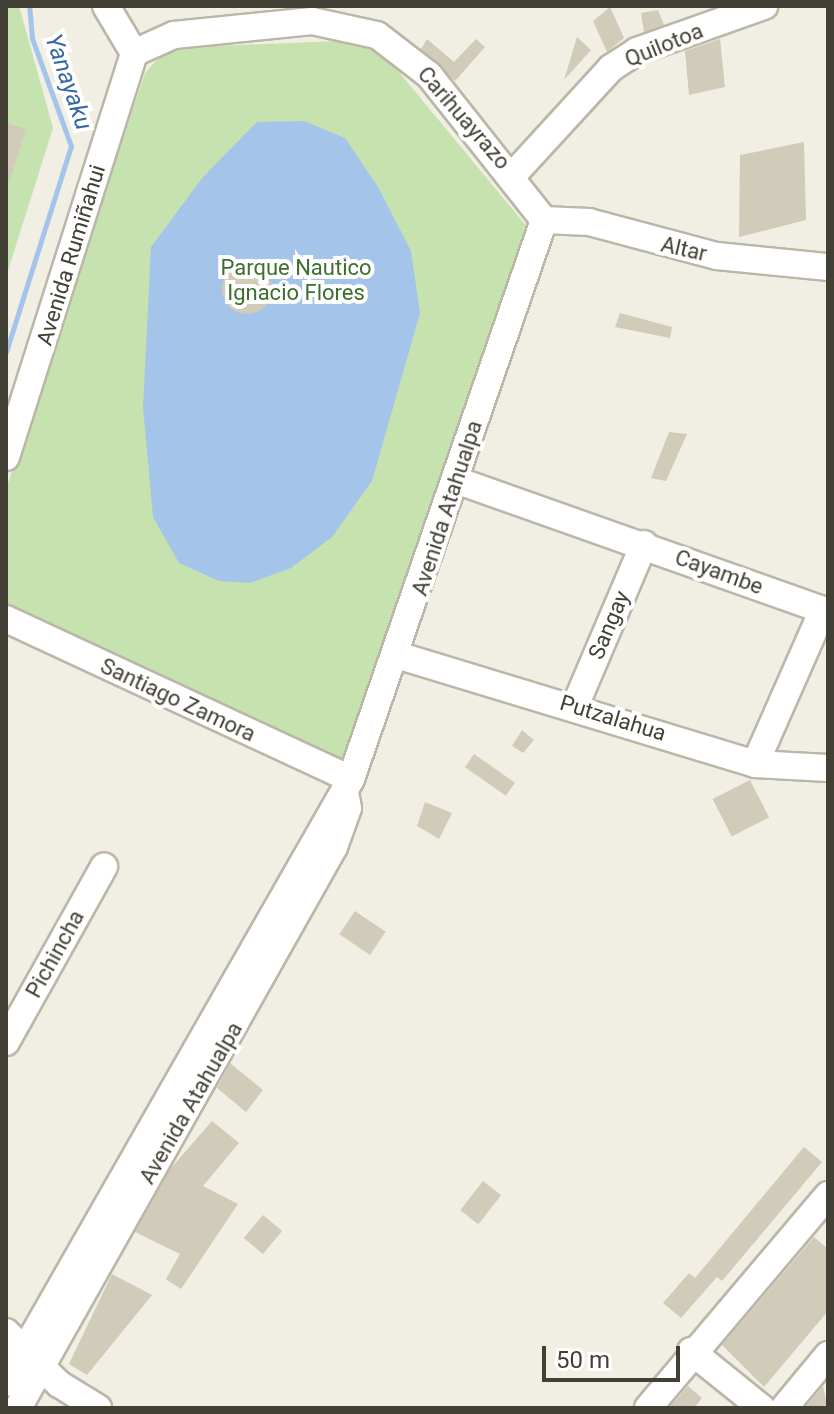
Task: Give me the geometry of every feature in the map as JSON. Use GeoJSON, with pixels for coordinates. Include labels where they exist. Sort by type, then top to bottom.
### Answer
{"type":"FeatureCollection","features":[{"type":"Feature","properties":{"kind":"street"},"geometry":{"type":"LineString","coordinates":[[106,6],[134,53]]}},
{"type":"Feature","properties":{"kind":"street","name":"Quilotoa"},"geometry":{"type":"LineString","coordinates":[[513,175],[611,68],[637,51],[764,6]]}},
{"type":"Feature","properties":{"kind":"street","name":"Carihuayrazo"},"geometry":{"type":"LineString","coordinates":[[134,53],[174,35],[317,14],[377,35],[406,53],[513,175],[544,220]]}},
{"type":"Feature","properties":{"kind":"street","name":"Avenida Rumiñahui"},"geometry":{"type":"LineString","coordinates":[[6,457],[134,53]]}},
{"type":"Feature","properties":{"kind":"street","name":"Altar"},"geometry":{"type":"LineString","coordinates":[[544,220],[589,222],[717,256],[828,267]]}},
{"type":"Feature","properties":{"kind":"street","name":"Avenida Atahualpa"},"geometry":{"type":"LineString","coordinates":[[18,1391],[24,1349],[261,926],[348,786],[400,656],[544,220]]}},
{"type":"Feature","properties":{"kind":"street","name":"Cayambe"},"geometry":{"type":"LineString","coordinates":[[456,480],[644,544],[823,610],[755,764]]}},
{"type":"Feature","properties":{"kind":"street","name":"Sangay"},"geometry":{"type":"LineString","coordinates":[[575,706],[644,544]]}},
{"type":"Feature","properties":{"kind":"street","name":"Santiago Zamora"},"geometry":{"type":"LineString","coordinates":[[6,619],[348,786]]}},
{"type":"Feature","properties":{"kind":"street","name":"Putzalahua"},"geometry":{"type":"LineString","coordinates":[[400,656],[575,706],[755,764],[828,768]]}},
{"type":"Feature","properties":{"kind":"street","name":"Pichincha"},"geometry":{"type":"LineString","coordinates":[[6,1042],[104,867]]}},
{"type":"Feature","properties":{"kind":"street"},"geometry":{"type":"LineString","coordinates":[[648,1408],[691,1351],[828,1195]]}},
{"type":"Feature","properties":{"kind":"street"},"geometry":{"type":"LineString","coordinates":[[24,1349],[98,1408]]}},
{"type":"Feature","properties":{"kind":"street"},"geometry":{"type":"LineString","coordinates":[[691,1351],[762,1408]]}},
{"type":"Feature","properties":{"kind":"street"},"geometry":{"type":"LineString","coordinates":[[784,1408],[828,1355]]}},
{"type":"Feature","properties":{"kind":"green space"},"geometry":{"type":"Polygon","coordinates":[[[6,6],[19,6],[53,128],[6,277],[6,6]]]}},
{"type":"Feature","properties":{"kind":"green space","name":"Parque Nautico Ignacio Flores"},"geometry":{"type":"Polygon","coordinates":[[[361,40],[384,54],[533,234],[345,765],[119,656],[6,613],[6,489],[145,73],[168,48],[361,40]]]}},
{"type":"Feature","properties":{"kind":"water","name":"Parque Nautico Ignacio Flores"},"geometry":{"type":"Polygon","coordinates":[[[304,121],[345,138],[378,187],[411,251],[420,313],[372,481],[332,537],[291,568],[250,583],[219,581],[179,563],[153,517],[143,407],[151,247],[203,177],[257,122],[304,121]]]}},
{"type":"Feature","properties":{"kind":"building"},"geometry":{"type":"Polygon","coordinates":[[[610,7],[624,38],[607,52],[593,21],[610,7]]]}},
{"type":"Feature","properties":{"kind":"building"},"geometry":{"type":"Polygon","coordinates":[[[658,10],[664,25],[644,32],[641,13],[658,10]]]}},
{"type":"Feature","properties":{"kind":"building"},"geometry":{"type":"Polygon","coordinates":[[[577,37],[591,50],[564,80],[577,37]]]}},
{"type":"Feature","properties":{"kind":"building"},"geometry":{"type":"Polygon","coordinates":[[[427,39],[454,62],[476,39],[485,47],[455,81],[421,49],[427,39]]]}},
{"type":"Feature","properties":{"kind":"building"},"geometry":{"type":"Polygon","coordinates":[[[720,39],[725,87],[689,95],[685,51],[720,39]]]}},
{"type":"Feature","properties":{"kind":"building"},"geometry":{"type":"Polygon","coordinates":[[[6,123],[26,129],[9,183],[6,182],[6,123]]]}},
{"type":"Feature","properties":{"kind":"building"},"geometry":{"type":"Polygon","coordinates":[[[804,142],[806,220],[739,237],[740,155],[804,142]]]}},
{"type":"Feature","properties":{"kind":"building"},"geometry":{"type":"Polygon","coordinates":[[[247,264],[264,272],[272,289],[264,306],[247,314],[230,306],[222,289],[230,272],[247,264]]]}},
{"type":"Feature","properties":{"kind":"building"},"geometry":{"type":"Polygon","coordinates":[[[620,313],[672,327],[670,338],[615,327],[620,313]]]}},
{"type":"Feature","properties":{"kind":"building"},"geometry":{"type":"Polygon","coordinates":[[[669,432],[687,434],[666,481],[651,478],[669,432]]]}},
{"type":"Feature","properties":{"kind":"building"},"geometry":{"type":"Polygon","coordinates":[[[522,730],[534,740],[523,753],[512,746],[522,730]]]}},
{"type":"Feature","properties":{"kind":"building"},"geometry":{"type":"Polygon","coordinates":[[[474,754],[515,783],[506,796],[465,767],[474,754]]]}},
{"type":"Feature","properties":{"kind":"building"},"geometry":{"type":"Polygon","coordinates":[[[750,780],[769,817],[732,836],[713,799],[750,780]]]}},
{"type":"Feature","properties":{"kind":"building"},"geometry":{"type":"Polygon","coordinates":[[[425,802],[452,813],[439,839],[417,826],[425,802]]]}},
{"type":"Feature","properties":{"kind":"building"},"geometry":{"type":"Polygon","coordinates":[[[355,911],[386,932],[370,955],[339,934],[355,911]]]}},
{"type":"Feature","properties":{"kind":"building"},"geometry":{"type":"Polygon","coordinates":[[[230,1063],[263,1090],[246,1112],[217,1088],[230,1063]]]}},
{"type":"Feature","properties":{"kind":"building"},"geometry":{"type":"Polygon","coordinates":[[[212,1121],[239,1143],[203,1186],[238,1204],[181,1289],[166,1279],[180,1254],[135,1232],[171,1168],[212,1121]]]}},
{"type":"Feature","properties":{"kind":"building"},"geometry":{"type":"Polygon","coordinates":[[[804,1147],[822,1162],[722,1281],[717,1277],[681,1318],[663,1303],[689,1273],[695,1278],[804,1147]]]}},
{"type":"Feature","properties":{"kind":"building"},"geometry":{"type":"Polygon","coordinates":[[[483,1181],[501,1195],[478,1224],[460,1210],[483,1181]]]}},
{"type":"Feature","properties":{"kind":"building"},"geometry":{"type":"Polygon","coordinates":[[[263,1215],[282,1231],[263,1254],[244,1238],[263,1215]]]}},
{"type":"Feature","properties":{"kind":"building"},"geometry":{"type":"Polygon","coordinates":[[[814,1237],[828,1249],[828,1311],[764,1387],[722,1345],[814,1237]]]}},
{"type":"Feature","properties":{"kind":"building"},"geometry":{"type":"Polygon","coordinates":[[[112,1274],[152,1295],[87,1375],[69,1364],[112,1274]]]}},
{"type":"Feature","properties":{"kind":"building"},"geometry":{"type":"Polygon","coordinates":[[[688,1386],[702,1398],[694,1408],[669,1408],[688,1386]]]}},
{"type":"Feature","properties":{"kind":"building"},"geometry":{"type":"Polygon","coordinates":[[[823,1386],[828,1408],[805,1408],[823,1386]]]}},
{"type":"Feature","properties":{"kind":"waterway","name":"Yanayaku"},"geometry":{"type":"LineString","coordinates":[[6,352],[71,146],[32,38],[29,6]]}}]}
